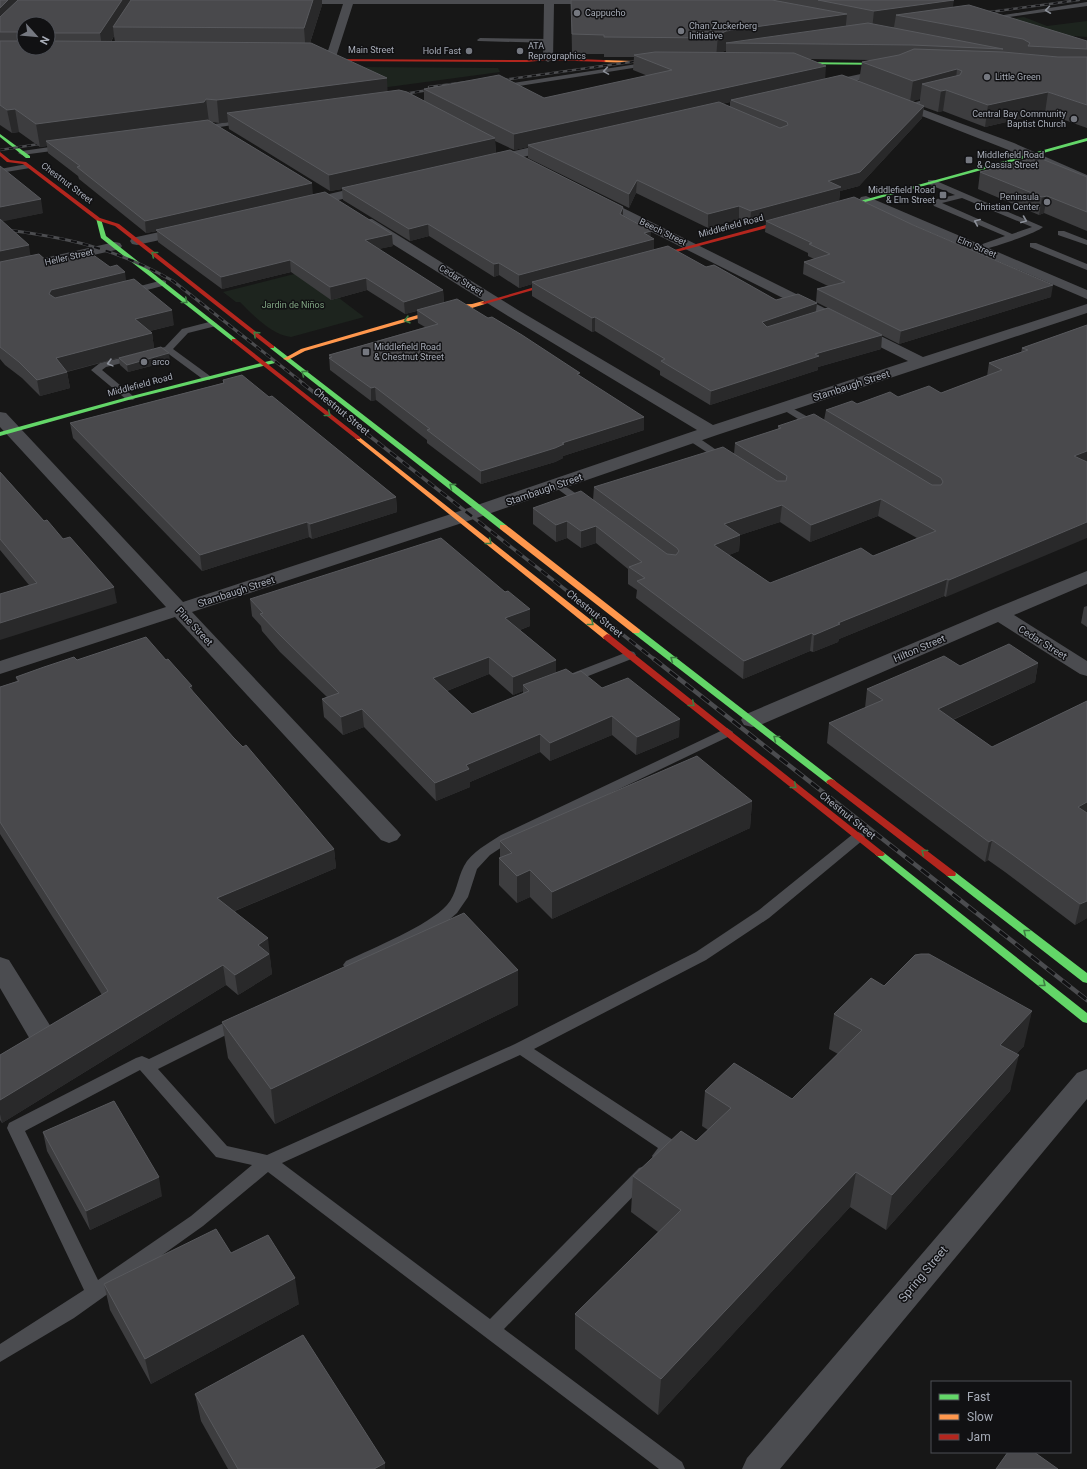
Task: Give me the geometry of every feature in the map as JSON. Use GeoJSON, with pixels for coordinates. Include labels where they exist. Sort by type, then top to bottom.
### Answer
{"type":"FeatureCollection","features":[{"type":"Feature","properties":{"kind":"street"},"geometry":{"type":"LineString","coordinates":[[330,60],[349,0]]}},
{"type":"Feature","properties":{"kind":"street"},"geometry":{"type":"LineString","coordinates":[[280,1],[609,1]]}},
{"type":"Feature","properties":{"kind":"street"},"geometry":{"type":"LineString","coordinates":[[548,59],[549,2]]}},
{"type":"Feature","properties":{"kind":"street","name":"Main Street"},"geometry":{"type":"LineString","coordinates":[[307,60],[527,61],[548,59],[581,60],[588,62]]}},
{"type":"Feature","properties":{"kind":"street","name":"Main Street"},"geometry":{"type":"LineString","coordinates":[[527,61],[544,64],[588,62],[674,63]]}},
{"type":"Feature","properties":{"kind":"street"},"geometry":{"type":"LineString","coordinates":[[789,63],[903,66]]}},
{"type":"Feature","properties":{"kind":"street"},"geometry":{"type":"LineString","coordinates":[[789,63],[859,88]]}},
{"type":"Feature","properties":{"kind":"street"},"geometry":{"type":"LineString","coordinates":[[814,88],[903,66]]}},
{"type":"Feature","properties":{"kind":"street"},"geometry":{"type":"LineString","coordinates":[[885,98],[1010,146],[1029,156],[1087,180]]}},
{"type":"Feature","properties":{"kind":"street"},"geometry":{"type":"LineString","coordinates":[[213,126],[233,139]]}},
{"type":"Feature","properties":{"kind":"street"},"geometry":{"type":"LineString","coordinates":[[0,135],[28,157],[26,165]]}},
{"type":"Feature","properties":{"kind":"street"},"geometry":{"type":"LineString","coordinates":[[827,210],[1087,139]]}},
{"type":"Feature","properties":{"kind":"street"},"geometry":{"type":"LineString","coordinates":[[480,163],[567,143]]}},
{"type":"Feature","properties":{"kind":"street"},"geometry":{"type":"LineString","coordinates":[[493,146],[530,165]]}},
{"type":"Feature","properties":{"kind":"street","name":"Chestnut Street"},"geometry":{"type":"LineString","coordinates":[[0,154],[9,161],[26,165],[98,219],[117,225],[253,331],[286,359],[483,510],[544,560],[1087,979]]}},
{"type":"Feature","properties":{"kind":"street"},"geometry":{"type":"LineString","coordinates":[[292,206],[383,186]]}},
{"type":"Feature","properties":{"kind":"street","name":"Cedar Street"},"geometry":{"type":"LineString","coordinates":[[312,187],[493,300],[711,431]]}},
{"type":"Feature","properties":{"kind":"street","name":"Beech Street"},"geometry":{"type":"LineString","coordinates":[[586,194],[921,362]]}},
{"type":"Feature","properties":{"kind":"street","name":"Elm Street"},"geometry":{"type":"LineString","coordinates":[[866,200],[1087,295]]}},
{"type":"Feature","properties":{"kind":"street","name":"Middlefield Road"},"geometry":{"type":"LineString","coordinates":[[641,260],[805,216]]}},
{"type":"Feature","properties":{"kind":"street","name":"Chestnut Street"},"geometry":{"type":"LineString","coordinates":[[98,219],[103,236],[115,246],[1087,1019]]}},
{"type":"Feature","properties":{"kind":"street"},"geometry":{"type":"LineString","coordinates":[[137,241],[200,227]]}},
{"type":"Feature","properties":{"kind":"street","name":"Heller Street"},"geometry":{"type":"LineString","coordinates":[[0,272],[115,246]]}},
{"type":"Feature","properties":{"kind":"street","name":"Middlefield Road"},"geometry":{"type":"LineString","coordinates":[[286,359],[303,350],[454,306],[472,306],[574,278]]}},
{"type":"Feature","properties":{"kind":"street","name":"Middlefield Road"},"geometry":{"type":"LineString","coordinates":[[463,315],[472,306]]}},
{"type":"Feature","properties":{"kind":"street","name":"Stambaugh Street"},"geometry":{"type":"LineString","coordinates":[[0,668],[559,485],[711,431],[1087,308]]}},
{"type":"Feature","properties":{"kind":"street","name":"Middlefield Road"},"geometry":{"type":"LineString","coordinates":[[4,427],[130,398],[286,359],[309,357],[376,339]]}},
{"type":"Feature","properties":{"kind":"street","name":"Pine Street"},"geometry":{"type":"LineString","coordinates":[[4,427],[179,609],[389,835]]}},
{"type":"Feature","properties":{"kind":"street","name":"Hilton Street"},"geometry":{"type":"LineString","coordinates":[[752,720],[1087,577]]}},
{"type":"Feature","properties":{"kind":"street","name":"Cedar Street"},"geometry":{"type":"LineString","coordinates":[[998,614],[1087,670]]}},
{"type":"Feature","properties":{"kind":"street"},"geometry":{"type":"LineString","coordinates":[[0,966],[41,1034]]}},
{"type":"Feature","properties":{"kind":"street","name":"Spring Street"},"geometry":{"type":"LineString","coordinates":[[759,1469],[1087,1080]]}},
{"type":"Feature","properties":{"kind":"lane"},"geometry":{"type":"LineString","coordinates":[[979,20],[1087,4]]}},
{"type":"Feature","properties":{"kind":"lane"},"geometry":{"type":"LineString","coordinates":[[480,40],[549,41]]}},
{"type":"Feature","properties":{"kind":"lane"},"geometry":{"type":"LineString","coordinates":[[490,88],[658,63]]}},
{"type":"Feature","properties":{"kind":"lane"},"geometry":{"type":"LineString","coordinates":[[904,106],[948,95]]}},
{"type":"Feature","properties":{"kind":"lane"},"geometry":{"type":"LineString","coordinates":[[190,130],[252,121]]}},
{"type":"Feature","properties":{"kind":"lane"},"geometry":{"type":"LineString","coordinates":[[22,153],[76,145]]}},
{"type":"Feature","properties":{"kind":"lane"},"geometry":{"type":"LineString","coordinates":[[0,171],[26,165]]}},
{"type":"Feature","properties":{"kind":"lane"},"geometry":{"type":"LineString","coordinates":[[931,182],[1039,227],[980,248]]}},
{"type":"Feature","properties":{"kind":"lane"},"geometry":{"type":"LineString","coordinates":[[962,195],[940,201],[937,204],[1013,237]]}},
{"type":"Feature","properties":{"kind":"lane"},"geometry":{"type":"LineString","coordinates":[[1061,233],[1087,243]]}},
{"type":"Feature","properties":{"kind":"lane"},"geometry":{"type":"LineString","coordinates":[[1033,244],[1087,267]]}},
{"type":"Feature","properties":{"kind":"lane"},"geometry":{"type":"LineString","coordinates":[[116,294],[163,283]]}},
{"type":"Feature","properties":{"kind":"lane"},"geometry":{"type":"LineString","coordinates":[[815,320],[829,316]]}},
{"type":"Feature","properties":{"kind":"lane"},"geometry":{"type":"LineString","coordinates":[[130,398],[96,370],[103,364],[168,348],[185,331],[213,324]]}},
{"type":"Feature","properties":{"kind":"lane"},"geometry":{"type":"LineString","coordinates":[[168,348],[207,378]]}},
{"type":"Feature","properties":{"kind":"lane"},"geometry":{"type":"LineString","coordinates":[[785,407],[826,432]]}},
{"type":"Feature","properties":{"kind":"lane"},"geometry":{"type":"LineString","coordinates":[[692,438],[736,466]]}},
{"type":"Feature","properties":{"kind":"lane"},"geometry":{"type":"LineString","coordinates":[[559,485],[598,514]]}},
{"type":"Feature","properties":{"kind":"lane"},"geometry":{"type":"LineString","coordinates":[[557,684],[630,655]]}},
{"type":"Feature","properties":{"kind":"lane"},"geometry":{"type":"LineString","coordinates":[[338,972],[437,922],[452,909],[461,897],[470,867],[485,852],[506,838],[727,732]]}},
{"type":"Feature","properties":{"kind":"lane"},"geometry":{"type":"LineString","coordinates":[[0,1354],[94,1292],[197,1221],[268,1162],[521,1048],[701,956],[764,914],[858,837]]}},
{"type":"Feature","properties":{"kind":"lane"},"geometry":{"type":"LineString","coordinates":[[147,1068],[253,1014]]}},
{"type":"Feature","properties":{"kind":"lane"},"geometry":{"type":"LineString","coordinates":[[491,1330],[670,1147],[521,1048]]}},
{"type":"Feature","properties":{"kind":"lane"},"geometry":{"type":"LineString","coordinates":[[94,1292],[15,1128],[142,1062],[222,1152],[268,1162],[676,1469]]}},
{"type":"Feature","properties":{"kind":"green space"},"geometry":{"type":"Polygon","coordinates":[[[1024,17],[1047,26],[1087,21],[1087,37],[945,27],[1024,17]]]}},
{"type":"Feature","properties":{"kind":"green space"},"geometry":{"type":"Polygon","coordinates":[[[361,67],[498,68],[500,72],[366,90],[361,67]]]}},
{"type":"Feature","properties":{"kind":"green space","name":"Jardin de Niños"},"geometry":{"type":"Polygon","coordinates":[[[302,272],[341,297],[339,298],[364,317],[291,337],[269,328],[256,318],[240,302],[236,302],[223,292],[302,272]]]}},
{"type":"Feature","properties":{"kind":"building"},"geometry":{"type":"Polygon","coordinates":[[[0,0],[8,0],[0,8],[0,0]]]}},
{"type":"Feature","properties":{"kind":"building"},"geometry":{"type":"Polygon","coordinates":[[[18,0],[122,0],[100,33],[56,33],[56,16],[16,16],[16,32],[0,32],[0,17],[18,0]]]}},
{"type":"Feature","properties":{"kind":"building"},"geometry":{"type":"Polygon","coordinates":[[[131,0],[313,0],[304,28],[113,27],[131,0]]]}},
{"type":"Feature","properties":{"kind":"building"},"geometry":{"type":"Polygon","coordinates":[[[571,0],[772,0],[847,14],[726,31],[718,35],[718,38],[604,37],[604,35],[572,34],[571,0]]]}},
{"type":"Feature","properties":{"kind":"building"},"geometry":{"type":"Polygon","coordinates":[[[818,0],[954,0],[874,11],[818,0]]]}},
{"type":"Feature","properties":{"kind":"building"},"geometry":{"type":"Polygon","coordinates":[[[969,5],[1087,41],[1087,49],[1028,46],[1030,43],[1023,39],[896,15],[969,5]]]}},
{"type":"Feature","properties":{"kind":"building"},"geometry":{"type":"Polygon","coordinates":[[[868,23],[1003,49],[912,45],[726,43],[868,23]]]}},
{"type":"Feature","properties":{"kind":"building"},"geometry":{"type":"Polygon","coordinates":[[[0,41],[16,41],[16,56],[56,56],[56,41],[311,43],[387,78],[217,100],[206,99],[204,102],[36,124],[15,109],[7,110],[0,105],[0,41]]]}},
{"type":"Feature","properties":{"kind":"building"},"geometry":{"type":"Polygon","coordinates":[[[914,49],[1003,52],[1058,57],[1087,57],[1087,105],[1048,92],[988,105],[946,90],[941,91],[922,84],[960,75],[962,71],[957,69],[913,81],[862,62],[899,55],[914,49]]]}},
{"type":"Feature","properties":{"kind":"building"},"geometry":{"type":"Polygon","coordinates":[[[655,52],[794,53],[826,66],[514,134],[424,89],[499,75],[544,98],[672,70],[634,55],[655,52]]]}},
{"type":"Feature","properties":{"kind":"building"},"geometry":{"type":"Polygon","coordinates":[[[842,75],[924,106],[860,172],[828,181],[841,187],[751,211],[739,206],[708,214],[637,180],[629,194],[528,145],[719,102],[780,128],[788,125],[787,122],[731,100],[842,75]]]}},
{"type":"Feature","properties":{"kind":"building"},"geometry":{"type":"Polygon","coordinates":[[[399,90],[407,92],[495,138],[329,175],[227,113],[399,90]]]}},
{"type":"Feature","properties":{"kind":"building"},"geometry":{"type":"Polygon","coordinates":[[[208,120],[312,183],[145,221],[77,167],[80,166],[46,141],[208,120]]]}},
{"type":"Feature","properties":{"kind":"building"},"geometry":{"type":"Polygon","coordinates":[[[510,150],[623,207],[620,214],[651,231],[644,233],[654,239],[519,275],[499,263],[494,264],[428,224],[409,229],[342,188],[510,150]]]}},
{"type":"Feature","properties":{"kind":"building"},"geometry":{"type":"Polygon","coordinates":[[[1037,157],[1087,177],[1087,212],[1047,196],[1042,197],[980,172],[1037,157]]]}},
{"type":"Feature","properties":{"kind":"building"},"geometry":{"type":"Polygon","coordinates":[[[0,166],[41,199],[0,207],[0,166]]]}},
{"type":"Feature","properties":{"kind":"building"},"geometry":{"type":"Polygon","coordinates":[[[325,192],[392,234],[365,240],[443,290],[404,302],[366,278],[330,287],[290,260],[221,277],[156,230],[325,192]]]}},
{"type":"Feature","properties":{"kind":"building"},"geometry":{"type":"Polygon","coordinates":[[[854,197],[913,225],[1053,285],[901,331],[817,289],[845,282],[804,262],[830,254],[809,244],[812,243],[766,221],[854,197]]]}},
{"type":"Feature","properties":{"kind":"building"},"geometry":{"type":"Polygon","coordinates":[[[0,219],[29,245],[0,251],[0,219]]]}},
{"type":"Feature","properties":{"kind":"building"},"geometry":{"type":"Polygon","coordinates":[[[668,246],[706,267],[714,265],[776,300],[798,294],[817,303],[762,322],[767,327],[828,308],[882,335],[815,354],[819,356],[711,391],[661,361],[665,359],[595,317],[592,318],[532,282],[668,246]]]}},
{"type":"Feature","properties":{"kind":"building"},"geometry":{"type":"Polygon","coordinates":[[[39,254],[49,263],[92,254],[110,267],[117,265],[125,272],[51,290],[49,294],[55,298],[134,279],[172,310],[135,319],[152,333],[56,358],[67,372],[37,380],[19,362],[0,347],[0,262],[39,254]]]}},
{"type":"Feature","properties":{"kind":"building"},"geometry":{"type":"Polygon","coordinates":[[[457,299],[488,318],[492,317],[522,335],[580,373],[577,374],[644,417],[562,443],[564,444],[555,448],[481,471],[427,430],[430,429],[375,387],[371,388],[329,358],[332,357],[329,355],[438,324],[417,310],[457,299]]]}},
{"type":"Feature","properties":{"kind":"building"},"geometry":{"type":"Polygon","coordinates":[[[1087,325],[1087,451],[1074,456],[1087,462],[1087,522],[949,580],[947,579],[838,623],[840,624],[814,635],[812,633],[744,661],[637,581],[645,578],[629,567],[642,562],[596,526],[581,531],[567,521],[556,525],[533,508],[581,491],[667,554],[676,555],[679,551],[677,548],[594,487],[723,447],[777,481],[786,481],[787,476],[735,443],[781,428],[778,426],[814,414],[932,485],[941,485],[943,482],[941,478],[826,410],[852,401],[857,404],[890,392],[898,397],[929,386],[941,393],[1002,370],[989,363],[1028,350],[1022,348],[1087,325]],[[881,499],[811,525],[782,505],[724,524],[740,535],[714,545],[770,583],[861,548],[873,556],[936,531],[881,499]]]}},
{"type":"Feature","properties":{"kind":"building"},"geometry":{"type":"Polygon","coordinates":[[[161,347],[169,353],[127,365],[119,358],[161,347]]]}},
{"type":"Feature","properties":{"kind":"building"},"geometry":{"type":"Polygon","coordinates":[[[242,375],[269,397],[272,396],[396,497],[310,524],[307,522],[200,555],[70,423],[224,383],[223,380],[242,375]]]}},
{"type":"Feature","properties":{"kind":"building"},"geometry":{"type":"Polygon","coordinates":[[[0,472],[44,521],[47,520],[63,539],[70,537],[114,587],[0,623],[0,594],[37,583],[0,539],[0,472]]]}},
{"type":"Feature","properties":{"kind":"building"},"geometry":{"type":"Polygon","coordinates":[[[441,538],[505,592],[508,591],[530,609],[505,618],[556,660],[513,677],[489,657],[433,678],[472,714],[529,691],[523,685],[566,669],[573,674],[581,671],[602,688],[628,678],[680,719],[637,737],[612,716],[550,743],[540,734],[466,765],[469,769],[435,783],[362,709],[341,717],[322,699],[339,693],[260,614],[263,613],[250,599],[441,538]]]}},
{"type":"Feature","properties":{"kind":"building"},"geometry":{"type":"Polygon","coordinates":[[[146,637],[192,686],[189,687],[233,737],[243,747],[246,745],[334,849],[217,898],[268,938],[258,945],[269,954],[235,975],[223,965],[0,1100],[0,1055],[108,991],[0,822],[0,687],[19,681],[16,677],[44,667],[74,657],[77,660],[146,637]]]}},
{"type":"Feature","properties":{"kind":"building"},"geometry":{"type":"Polygon","coordinates":[[[1009,644],[1038,663],[938,709],[992,747],[1087,701],[1087,802],[1078,807],[1087,813],[1087,901],[1080,904],[992,840],[989,842],[829,723],[883,700],[867,689],[944,656],[960,666],[1009,644]]]}},
{"type":"Feature","properties":{"kind":"building"},"geometry":{"type":"Polygon","coordinates":[[[697,756],[752,801],[552,892],[530,870],[517,876],[499,858],[512,853],[500,841],[697,756]]]}},
{"type":"Feature","properties":{"kind":"building"},"geometry":{"type":"Polygon","coordinates":[[[464,913],[518,970],[271,1089],[222,1022],[464,913]]]}},
{"type":"Feature","properties":{"kind":"building"},"geometry":{"type":"Polygon","coordinates":[[[929,954],[1032,1011],[1000,1045],[1019,1055],[892,1195],[856,1172],[661,1379],[575,1314],[681,1210],[633,1176],[681,1131],[696,1141],[731,1108],[705,1091],[734,1063],[792,1099],[862,1030],[834,1014],[871,978],[884,986],[915,955],[929,954]]]}},
{"type":"Feature","properties":{"kind":"building"},"geometry":{"type":"Polygon","coordinates":[[[114,1101],[159,1177],[86,1211],[43,1132],[114,1101]]]}},
{"type":"Feature","properties":{"kind":"building"},"geometry":{"type":"Polygon","coordinates":[[[216,1229],[231,1253],[268,1235],[295,1278],[145,1359],[104,1284],[216,1229]]]}},
{"type":"Feature","properties":{"kind":"building"},"geometry":{"type":"Polygon","coordinates":[[[303,1335],[385,1463],[374,1469],[238,1469],[195,1394],[303,1335]]]}},
{"type":"Feature","properties":{"kind":"building"},"geometry":{"type":"Polygon","coordinates":[[[1007,1453],[1035,1453],[1058,1469],[996,1469],[1007,1453]]]}},
{"type":"Feature","properties":{"kind":"railway"},"geometry":{"type":"LineString","coordinates":[[982,13],[1079,0]]}},
{"type":"Feature","properties":{"kind":"railway"},"geometry":{"type":"LineString","coordinates":[[496,81],[645,60]]}},
{"type":"Feature","properties":{"kind":"railway"},"geometry":{"type":"LineString","coordinates":[[429,87],[467,82]]}},
{"type":"Feature","properties":{"kind":"railway"},"geometry":{"type":"LineString","coordinates":[[397,95],[435,89]]}},
{"type":"Feature","properties":{"kind":"railway"},"geometry":{"type":"LineString","coordinates":[[0,150],[46,143]]}},
{"type":"Feature","properties":{"kind":"railway"},"geometry":{"type":"LineString","coordinates":[[0,229],[68,240],[110,252],[152,270],[173,281],[304,384]]}},
{"type":"Feature","properties":{"kind":"railway"},"geometry":{"type":"LineString","coordinates":[[302,383],[655,660]]}},
{"type":"Feature","properties":{"kind":"railway"},"geometry":{"type":"LineString","coordinates":[[654,659],[1087,1000]]}},
{"type":"Feature","properties":{"kind":"traffic: fast"},"geometry":{"type":"LineString","coordinates":[[792,63],[891,64]]}},
{"type":"Feature","properties":{"kind":"traffic: fast"},"geometry":{"type":"LineString","coordinates":[[0,135],[28,157]]}},
{"type":"Feature","properties":{"kind":"traffic: fast"},"geometry":{"type":"LineString","coordinates":[[834,209],[1087,139]]}},
{"type":"Feature","properties":{"kind":"traffic: fast"},"geometry":{"type":"LineString","coordinates":[[98,219],[103,237],[234,340]]}},
{"type":"Feature","properties":{"kind":"traffic: fast"},"geometry":{"type":"LineString","coordinates":[[272,347],[503,527]]}},
{"type":"Feature","properties":{"kind":"traffic: fast"},"geometry":{"type":"LineString","coordinates":[[0,434],[130,398],[273,362]]}},
{"type":"Feature","properties":{"kind":"traffic: fast"},"geometry":{"type":"LineString","coordinates":[[636,631],[831,782]]}},
{"type":"Feature","properties":{"kind":"traffic: fast"},"geometry":{"type":"LineString","coordinates":[[880,854],[1087,1019]]}},
{"type":"Feature","properties":{"kind":"traffic: fast"},"geometry":{"type":"LineString","coordinates":[[951,874],[1087,979]]}},
{"type":"Feature","properties":{"kind":"traffic: slow"},"geometry":{"type":"LineString","coordinates":[[604,61],[663,63]]}},
{"type":"Feature","properties":{"kind":"traffic: slow"},"geometry":{"type":"LineString","coordinates":[[286,359],[303,350],[454,306],[472,306],[483,303]]}},
{"type":"Feature","properties":{"kind":"traffic: slow"},"geometry":{"type":"LineString","coordinates":[[358,438],[607,637]]}},
{"type":"Feature","properties":{"kind":"traffic: slow"},"geometry":{"type":"LineString","coordinates":[[503,527],[636,631]]}},
{"type":"Feature","properties":{"kind":"traffic: jam"},"geometry":{"type":"LineString","coordinates":[[318,60],[527,61],[548,59],[604,61]]}},
{"type":"Feature","properties":{"kind":"traffic: jam"},"geometry":{"type":"LineString","coordinates":[[0,154],[9,161],[24,163],[98,219],[117,225],[272,347]]}},
{"type":"Feature","properties":{"kind":"traffic: jam"},"geometry":{"type":"LineString","coordinates":[[648,258],[795,219]]}},
{"type":"Feature","properties":{"kind":"traffic: jam"},"geometry":{"type":"LineString","coordinates":[[483,303],[561,281]]}},
{"type":"Feature","properties":{"kind":"traffic: jam"},"geometry":{"type":"LineString","coordinates":[[234,340],[358,438]]}},
{"type":"Feature","properties":{"kind":"traffic: jam"},"geometry":{"type":"LineString","coordinates":[[607,637],[880,854]]}},
{"type":"Feature","properties":{"kind":"traffic: jam"},"geometry":{"type":"LineString","coordinates":[[831,782],[951,874]]}},
{"type":"Feature","properties":{"kind":"place","name":"Cappucho"},"geometry":{"type":"Point","coordinates":[577,13]}},
{"type":"Feature","properties":{"kind":"place","name":"Chan Zuckerberg Initiative"},"geometry":{"type":"Point","coordinates":[681,31]}},
{"type":"Feature","properties":{"kind":"place","name":"Hold Fast"},"geometry":{"type":"Point","coordinates":[469,51]}},
{"type":"Feature","properties":{"kind":"place","name":"ATA Reprographics"},"geometry":{"type":"Point","coordinates":[520,51]}},
{"type":"Feature","properties":{"kind":"place","name":"Little Green"},"geometry":{"type":"Point","coordinates":[987,77]}},
{"type":"Feature","properties":{"kind":"place","name":"Central Bay Community Baptist Church"},"geometry":{"type":"Point","coordinates":[1074,119]}},
{"type":"Feature","properties":{"kind":"place","name":"Middlefield Road & Cassia Street"},"geometry":{"type":"Point","coordinates":[969,160]}},
{"type":"Feature","properties":{"kind":"place","name":"Middlefield Road & Elm Street"},"geometry":{"type":"Point","coordinates":[943,195]}},
{"type":"Feature","properties":{"kind":"place","name":"Peninsula Christian Center"},"geometry":{"type":"Point","coordinates":[1047,202]}},
{"type":"Feature","properties":{"kind":"place","name":"Middlefield Road & Chestnut Street"},"geometry":{"type":"Point","coordinates":[366,352]}},
{"type":"Feature","properties":{"kind":"place","name":"arco"},"geometry":{"type":"Point","coordinates":[144,362]}}]}
